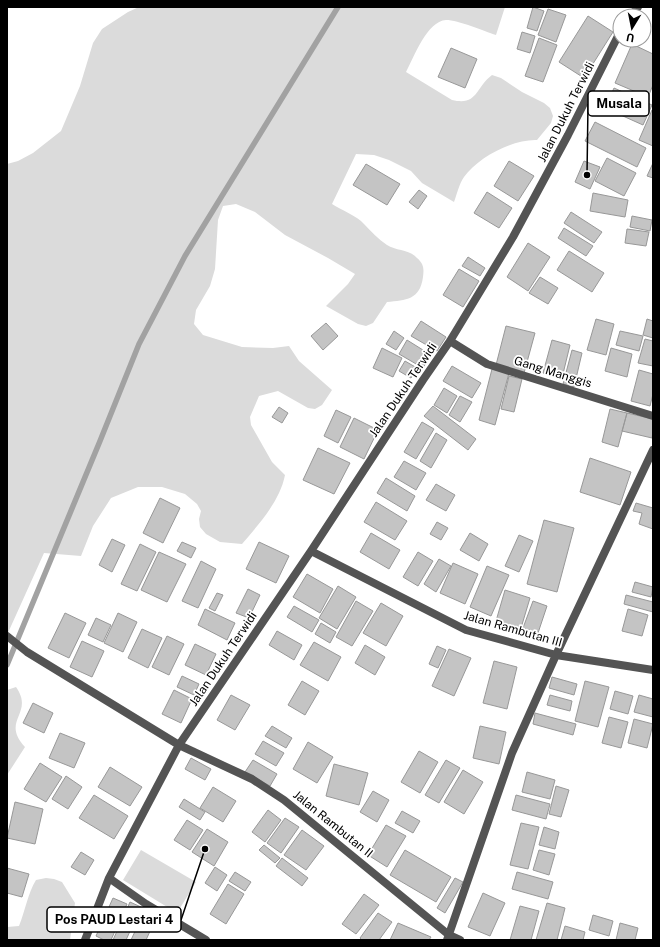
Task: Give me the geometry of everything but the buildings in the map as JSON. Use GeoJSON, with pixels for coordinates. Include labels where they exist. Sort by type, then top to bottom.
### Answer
{"type":"FeatureCollection","features":[{"type":"Feature","properties":{"kind":"street","name":"Jalan Dukuh Terwidi"},"geometry":{"type":"LineString","coordinates":[[85,940],[109,878],[179,745],[311,551],[450,341],[513,237],[568,135],[612,48]]}},
{"type":"Feature","properties":{"kind":"street","name":"Gang Manggis"},"geometry":{"type":"LineString","coordinates":[[450,341],[487,364],[653,416]]}},
{"type":"Feature","properties":{"kind":"street"},"geometry":{"type":"LineString","coordinates":[[448,937],[512,753],[556,655],[653,450]]}},
{"type":"Feature","properties":{"kind":"street","name":"Jalan Rambutan III"},"geometry":{"type":"LineString","coordinates":[[311,551],[466,630],[556,655],[653,670]]}},
{"type":"Feature","properties":{"kind":"street"},"geometry":{"type":"LineString","coordinates":[[7,636],[27,652],[179,745]]}},
{"type":"Feature","properties":{"kind":"street","name":"Jalan Rambutan II"},"geometry":{"type":"LineString","coordinates":[[179,745],[252,779],[284,800],[448,937],[460,940]]}},
{"type":"Feature","properties":{"kind":"street"},"geometry":{"type":"LineString","coordinates":[[109,878],[146,904],[206,940]]}},
{"type":"Feature","properties":{"kind":"shaded area"},"geometry":{"type":"Polygon","coordinates":[[[139,7],[505,7],[496,35],[451,20],[439,22],[427,33],[417,49],[406,72],[452,100],[460,101],[472,98],[486,80],[492,75],[501,78],[522,92],[544,103],[550,108],[553,116],[551,123],[537,140],[528,140],[507,146],[487,156],[478,163],[462,180],[454,202],[422,183],[411,171],[389,160],[374,155],[356,154],[332,204],[357,218],[387,245],[414,255],[421,262],[423,269],[421,285],[415,294],[406,299],[387,302],[373,323],[366,326],[358,324],[326,306],[348,284],[355,274],[285,235],[255,212],[236,204],[223,206],[218,220],[215,269],[210,286],[196,310],[194,324],[203,335],[242,347],[273,348],[289,346],[299,361],[332,390],[322,405],[315,409],[308,408],[278,391],[259,396],[250,417],[251,425],[272,462],[285,475],[279,494],[274,503],[242,544],[220,542],[206,534],[200,527],[199,519],[201,511],[197,504],[185,494],[162,487],[138,487],[111,498],[93,526],[81,556],[44,553],[7,635],[7,164],[18,161],[33,153],[61,131],[80,86],[93,43],[102,29],[128,12],[139,7]]]}},
{"type":"Feature","properties":{"kind":"shaded area"},"geometry":{"type":"Polygon","coordinates":[[[16,687],[21,696],[22,704],[16,723],[16,730],[18,738],[25,747],[7,775],[7,690],[16,687]]]}},
{"type":"Feature","properties":{"kind":"shaded area"},"geometry":{"type":"Polygon","coordinates":[[[141,850],[196,882],[177,913],[123,880],[141,850]]]}},
{"type":"Feature","properties":{"kind":"shaded area"},"geometry":{"type":"Polygon","coordinates":[[[46,878],[62,882],[75,903],[70,940],[7,940],[7,927],[19,926],[36,880],[46,878]]]}},
{"type":"Feature","properties":{"kind":"waterway"},"geometry":{"type":"LineString","coordinates":[[7,665],[139,344],[185,256],[338,7]]}},
{"type":"Feature","properties":{"kind":"place","name":"Musala"},"geometry":{"type":"Point","coordinates":[587,175]}},
{"type":"Feature","properties":{"kind":"place","name":"Pos PAUD Lestari 4"},"geometry":{"type":"Point","coordinates":[205,849]}}]}
